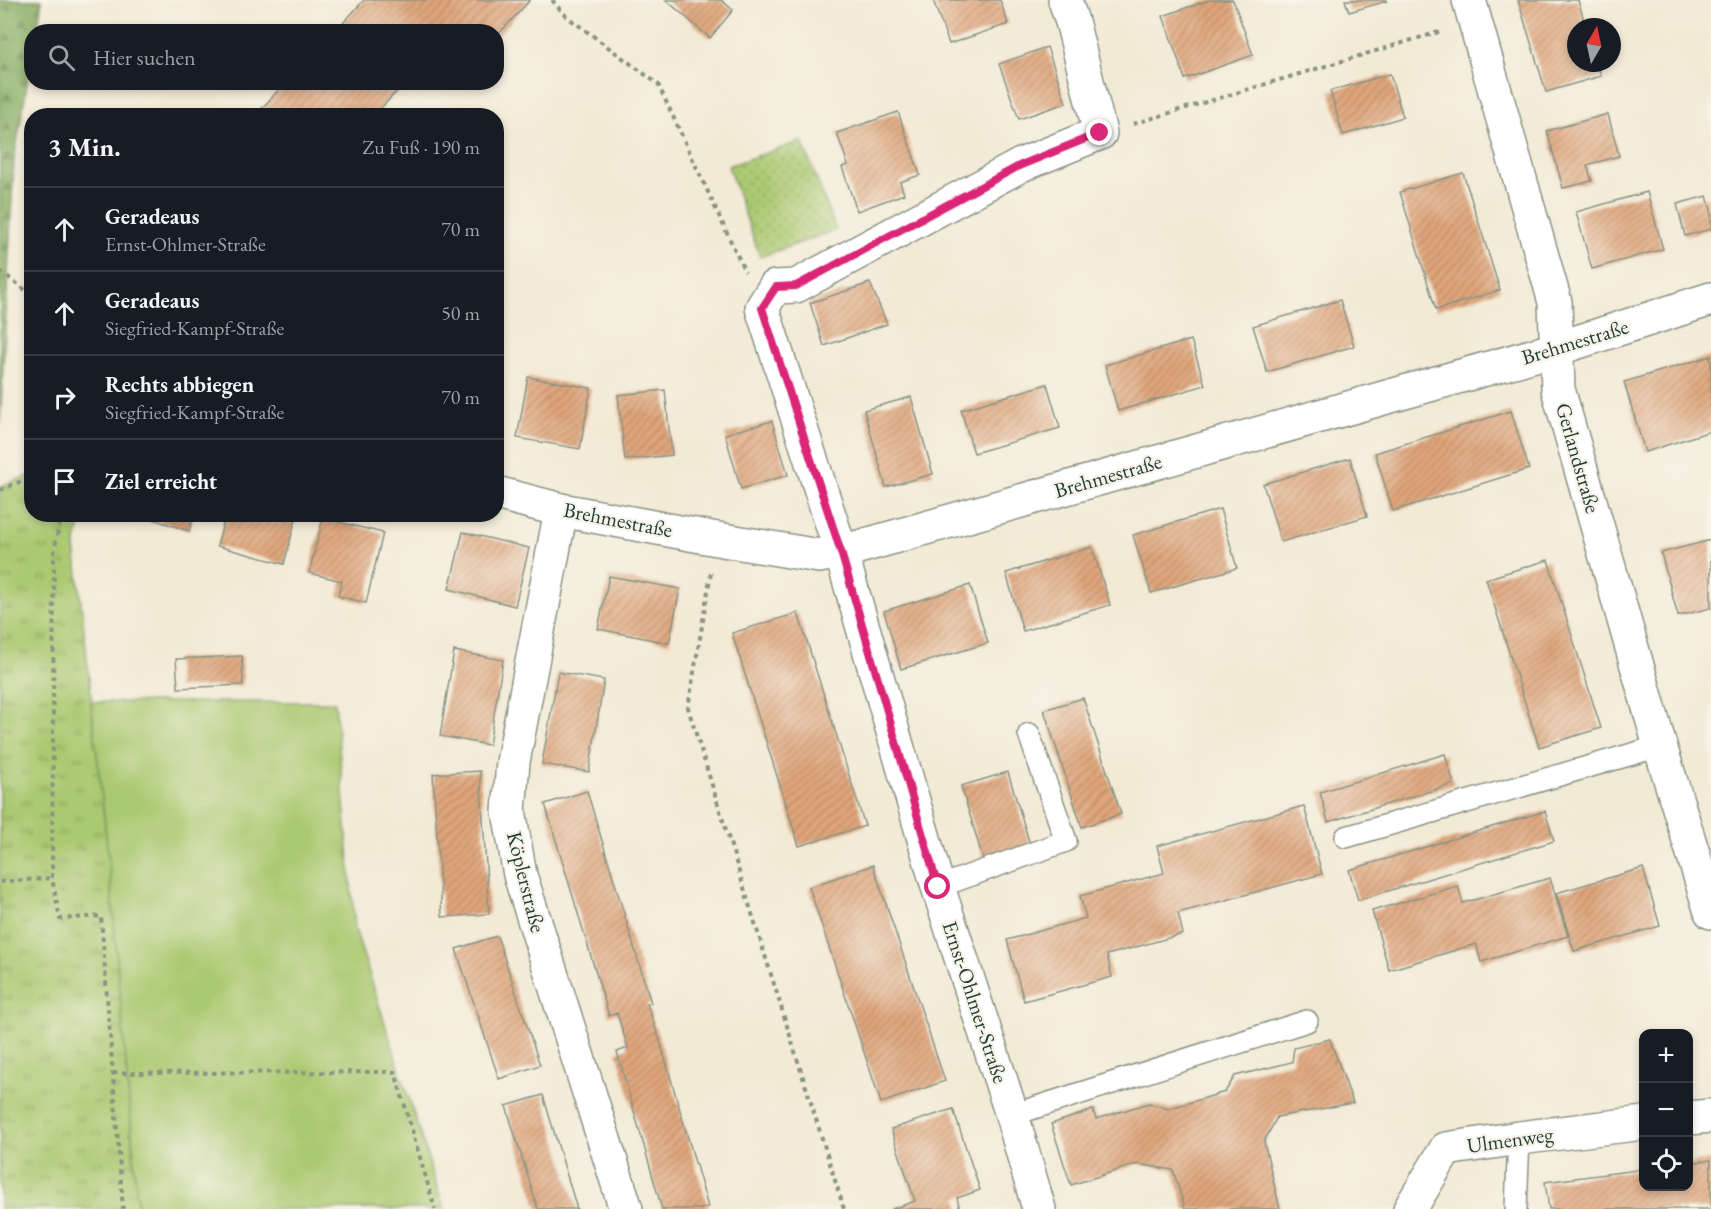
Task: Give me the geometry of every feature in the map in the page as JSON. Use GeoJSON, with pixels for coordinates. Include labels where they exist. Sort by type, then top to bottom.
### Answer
{"type":"FeatureCollection","features":[{"type":"Feature","properties":{"kind":"street"},"geometry":{"type":"LineString","coordinates":[[762,308],[776,287],[796,286],[1021,165],[1100,133],[1065,0]]}},
{"type":"Feature","properties":{"kind":"street","name":"Gerlandstraße"},"geometry":{"type":"LineString","coordinates":[[1473,11],[1555,302],[1558,389],[1660,746],[1711,912]]}},
{"type":"Feature","properties":{"kind":"street","name":"Brehmestraße"},"geometry":{"type":"LineString","coordinates":[[504,495],[561,510],[819,556],[841,552],[1556,349],[1711,299]]}},
{"type":"Feature","properties":{"kind":"street","name":"Ernst-Ohlmer-Straße"},"geometry":{"type":"LineString","coordinates":[[762,308],[841,552],[938,887],[1012,1115],[1039,1209]]}},
{"type":"Feature","properties":{"kind":"street","name":"Köplerstraße"},"geometry":{"type":"LineString","coordinates":[[561,510],[513,762],[509,811],[520,875],[626,1209]]}},
{"type":"Feature","properties":{"kind":"street"},"geometry":{"type":"LineString","coordinates":[[1693,1118],[1711,1116]]}},
{"type":"Feature","properties":{"kind":"street","name":"Ulmenweg"},"geometry":{"type":"LineString","coordinates":[[1410,1209],[1446,1149],[1639,1125]]}},
{"type":"Feature","properties":{"kind":"lane"},"geometry":{"type":"LineString","coordinates":[[938,887],[1066,841],[1029,734]]}},
{"type":"Feature","properties":{"kind":"lane"},"geometry":{"type":"LineString","coordinates":[[1346,837],[1660,746]]}},
{"type":"Feature","properties":{"kind":"lane"},"geometry":{"type":"LineString","coordinates":[[1012,1115],[1307,1021]]}},
{"type":"Feature","properties":{"kind":"lane"},"geometry":{"type":"LineString","coordinates":[[1516,1209],[1519,1138]]}},
{"type":"Feature","properties":{"kind":"path"},"geometry":{"type":"LineString","coordinates":[[552,0],[566,16],[658,84],[762,308]]}},
{"type":"Feature","properties":{"kind":"path"},"geometry":{"type":"LineString","coordinates":[[1100,133],[1473,11]]}},
{"type":"Feature","properties":{"kind":"path"},"geometry":{"type":"LineString","coordinates":[[0,271],[24,289]]}},
{"type":"Feature","properties":{"kind":"path"},"geometry":{"type":"LineString","coordinates":[[0,490],[24,480]]}},
{"type":"Feature","properties":{"kind":"path"},"geometry":{"type":"LineString","coordinates":[[60,522],[54,553],[52,878],[60,919],[101,916],[123,1209]]}},
{"type":"Feature","properties":{"kind":"path"},"geometry":{"type":"LineString","coordinates":[[717,539],[688,708],[844,1209]]}},
{"type":"Feature","properties":{"kind":"path"},"geometry":{"type":"LineString","coordinates":[[0,882],[52,878]]}},
{"type":"Feature","properties":{"kind":"path"},"geometry":{"type":"LineString","coordinates":[[113,1073],[395,1072],[435,1209]]}},
{"type":"Feature","properties":{"kind":"green space"},"geometry":{"type":"Polygon","coordinates":[[[0,0],[42,0],[38,24],[24,24],[24,90],[26,90],[14,161],[0,424],[0,0]]]}},
{"type":"Feature","properties":{"kind":"green space"},"geometry":{"type":"Polygon","coordinates":[[[802,141],[836,230],[760,257],[728,166],[802,141]]]}},
{"type":"Feature","properties":{"kind":"green space"},"geometry":{"type":"Polygon","coordinates":[[[24,477],[24,522],[80,522],[75,547],[109,861],[138,1209],[0,1209],[0,486],[24,477]]]}},
{"type":"Feature","properties":{"kind":"green space"},"geometry":{"type":"Polygon","coordinates":[[[91,702],[335,702],[355,929],[444,1209],[138,1209],[109,861],[91,702]]]}},
{"type":"Feature","properties":{"kind":"building"},"geometry":{"type":"Polygon","coordinates":[[[364,0],[530,0],[504,28],[504,24],[342,24],[364,0]]]}},
{"type":"Feature","properties":{"kind":"building"},"geometry":{"type":"Polygon","coordinates":[[[666,0],[721,0],[733,10],[710,38],[666,0]]]}},
{"type":"Feature","properties":{"kind":"building"},"geometry":{"type":"Polygon","coordinates":[[[933,0],[1000,0],[1008,24],[949,44],[933,0]]]}},
{"type":"Feature","properties":{"kind":"building"},"geometry":{"type":"Polygon","coordinates":[[[1209,0],[1233,0],[1253,55],[1185,79],[1163,16],[1209,0]]]}},
{"type":"Feature","properties":{"kind":"building"},"geometry":{"type":"Polygon","coordinates":[[[1345,0],[1387,0],[1387,1],[1349,12],[1345,0]]]}},
{"type":"Feature","properties":{"kind":"building"},"geometry":{"type":"Polygon","coordinates":[[[1518,0],[1578,0],[1583,18],[1567,18],[1567,72],[1600,72],[1601,76],[1546,92],[1518,0]]]}},
{"type":"Feature","properties":{"kind":"building"},"geometry":{"type":"Polygon","coordinates":[[[1047,47],[1066,103],[1019,119],[999,64],[1047,47]]]}},
{"type":"Feature","properties":{"kind":"building"},"geometry":{"type":"Polygon","coordinates":[[[1390,74],[1403,117],[1343,135],[1330,91],[1390,74]]]}},
{"type":"Feature","properties":{"kind":"building"},"geometry":{"type":"Polygon","coordinates":[[[279,90],[398,90],[381,108],[262,108],[279,90]]]}},
{"type":"Feature","properties":{"kind":"building"},"geometry":{"type":"Polygon","coordinates":[[[898,112],[920,175],[900,182],[904,194],[857,211],[842,167],[848,165],[837,133],[898,112]]]}},
{"type":"Feature","properties":{"kind":"building"},"geometry":{"type":"Polygon","coordinates":[[[1608,114],[1619,156],[1587,165],[1592,181],[1563,188],[1547,131],[1608,114]]]}},
{"type":"Feature","properties":{"kind":"building"},"geometry":{"type":"Polygon","coordinates":[[[1463,173],[1500,290],[1436,310],[1400,192],[1463,173]]]}},
{"type":"Feature","properties":{"kind":"building"},"geometry":{"type":"Polygon","coordinates":[[[1647,192],[1663,249],[1592,269],[1576,212],[1647,192]]]}},
{"type":"Feature","properties":{"kind":"building"},"geometry":{"type":"Polygon","coordinates":[[[1707,196],[1711,210],[1711,229],[1685,236],[1677,204],[1707,196]]]}},
{"type":"Feature","properties":{"kind":"building"},"geometry":{"type":"Polygon","coordinates":[[[870,283],[887,324],[824,346],[810,303],[870,283]]]}},
{"type":"Feature","properties":{"kind":"building"},"geometry":{"type":"Polygon","coordinates":[[[1340,300],[1354,346],[1267,372],[1253,326],[1340,300]]]}},
{"type":"Feature","properties":{"kind":"building"},"geometry":{"type":"Polygon","coordinates":[[[1191,340],[1205,385],[1118,411],[1105,365],[1191,340]]]}},
{"type":"Feature","properties":{"kind":"building"},"geometry":{"type":"Polygon","coordinates":[[[1711,356],[1711,431],[1645,452],[1624,382],[1711,356]]]}},
{"type":"Feature","properties":{"kind":"building"},"geometry":{"type":"Polygon","coordinates":[[[528,377],[591,388],[580,449],[517,438],[528,377]]]}},
{"type":"Feature","properties":{"kind":"building"},"geometry":{"type":"Polygon","coordinates":[[[1047,384],[1060,428],[974,453],[961,410],[1047,384]]]}},
{"type":"Feature","properties":{"kind":"building"},"geometry":{"type":"Polygon","coordinates":[[[665,390],[672,455],[625,460],[618,395],[665,390]]]}},
{"type":"Feature","properties":{"kind":"building"},"geometry":{"type":"Polygon","coordinates":[[[911,397],[933,474],[886,487],[864,410],[911,397]]]}},
{"type":"Feature","properties":{"kind":"building"},"geometry":{"type":"Polygon","coordinates":[[[1511,411],[1529,469],[1393,511],[1375,453],[1511,411]]]}},
{"type":"Feature","properties":{"kind":"building"},"geometry":{"type":"Polygon","coordinates":[[[772,421],[788,475],[741,489],[725,434],[772,421]]]}},
{"type":"Feature","properties":{"kind":"building"},"geometry":{"type":"Polygon","coordinates":[[[1350,458],[1367,516],[1281,542],[1263,484],[1350,458]]]}},
{"type":"Feature","properties":{"kind":"building"},"geometry":{"type":"Polygon","coordinates":[[[1220,509],[1237,568],[1151,593],[1133,535],[1220,509]]]}},
{"type":"Feature","properties":{"kind":"building"},"geometry":{"type":"Polygon","coordinates":[[[162,522],[192,522],[189,531],[162,522]]]}},
{"type":"Feature","properties":{"kind":"building"},"geometry":{"type":"Polygon","coordinates":[[[224,522],[295,522],[284,564],[217,546],[224,522]]]}},
{"type":"Feature","properties":{"kind":"building"},"geometry":{"type":"Polygon","coordinates":[[[322,522],[339,522],[383,533],[366,603],[338,596],[342,581],[309,573],[322,522]]]}},
{"type":"Feature","properties":{"kind":"building"},"geometry":{"type":"Polygon","coordinates":[[[463,532],[529,548],[515,606],[449,589],[463,532]]]}},
{"type":"Feature","properties":{"kind":"building"},"geometry":{"type":"Polygon","coordinates":[[[1711,540],[1711,608],[1678,616],[1661,553],[1711,540]]]}},
{"type":"Feature","properties":{"kind":"building"},"geometry":{"type":"Polygon","coordinates":[[[1092,547],[1110,605],[1023,631],[1006,573],[1092,547]]]}},
{"type":"Feature","properties":{"kind":"building"},"geometry":{"type":"Polygon","coordinates":[[[1548,560],[1601,728],[1539,747],[1486,579],[1548,560]]]}},
{"type":"Feature","properties":{"kind":"building"},"geometry":{"type":"Polygon","coordinates":[[[609,576],[680,589],[669,643],[598,629],[609,576]]]}},
{"type":"Feature","properties":{"kind":"building"},"geometry":{"type":"Polygon","coordinates":[[[970,585],[988,643],[901,669],[884,611],[970,585]]]}},
{"type":"Feature","properties":{"kind":"building"},"geometry":{"type":"Polygon","coordinates":[[[798,613],[865,826],[799,846],[732,633],[798,613]]]}},
{"type":"Feature","properties":{"kind":"building"},"geometry":{"type":"Polygon","coordinates":[[[454,651],[503,660],[489,745],[440,736],[454,651]]]}},
{"type":"Feature","properties":{"kind":"building"},"geometry":{"type":"Polygon","coordinates":[[[242,656],[243,685],[178,688],[176,659],[242,656]]]}},
{"type":"Feature","properties":{"kind":"building"},"geometry":{"type":"Polygon","coordinates":[[[558,672],[604,680],[589,772],[542,764],[558,672]]]}},
{"type":"Feature","properties":{"kind":"building"},"geometry":{"type":"Polygon","coordinates":[[[1083,698],[1121,814],[1082,827],[1044,710],[1083,698]]]}},
{"type":"Feature","properties":{"kind":"building"},"geometry":{"type":"Polygon","coordinates":[[[1445,754],[1454,784],[1328,822],[1320,792],[1445,754]]]}},
{"type":"Feature","properties":{"kind":"building"},"geometry":{"type":"Polygon","coordinates":[[[480,771],[489,914],[442,917],[433,774],[480,771]]]}},
{"type":"Feature","properties":{"kind":"building"},"geometry":{"type":"Polygon","coordinates":[[[1008,772],[1032,851],[985,865],[961,786],[1008,772]]]}},
{"type":"Feature","properties":{"kind":"building"},"geometry":{"type":"Polygon","coordinates":[[[587,791],[651,1003],[647,1004],[708,1207],[662,1209],[617,1052],[628,1048],[617,1013],[609,1016],[545,804],[587,791]]]}},
{"type":"Feature","properties":{"kind":"building"},"geometry":{"type":"Polygon","coordinates":[[[1304,806],[1322,874],[1178,913],[1183,934],[1107,955],[1112,977],[1024,1001],[1007,940],[1086,918],[1080,896],[1164,873],[1157,846],[1304,806]]]}},
{"type":"Feature","properties":{"kind":"building"},"geometry":{"type":"Polygon","coordinates":[[[1545,811],[1554,841],[1358,900],[1349,870],[1545,811]]]}},
{"type":"Feature","properties":{"kind":"building"},"geometry":{"type":"Polygon","coordinates":[[[873,865],[945,1081],[881,1103],[809,887],[873,865]]]}},
{"type":"Feature","properties":{"kind":"building"},"geometry":{"type":"Polygon","coordinates":[[[1643,868],[1660,926],[1574,951],[1556,893],[1643,868]]]}},
{"type":"Feature","properties":{"kind":"building"},"geometry":{"type":"Polygon","coordinates":[[[1550,878],[1568,936],[1481,962],[1476,944],[1389,970],[1372,911],[1458,886],[1463,903],[1550,878]]]}},
{"type":"Feature","properties":{"kind":"building"},"geometry":{"type":"Polygon","coordinates":[[[497,936],[540,1065],[499,1079],[456,949],[497,936]]]}},
{"type":"Feature","properties":{"kind":"building"},"geometry":{"type":"Polygon","coordinates":[[[1330,1039],[1353,1103],[1277,1117],[1264,1142],[1280,1209],[1185,1209],[1173,1170],[1137,1164],[1071,1185],[1051,1124],[1093,1110],[1096,1119],[1149,1103],[1168,1109],[1225,1092],[1235,1076],[1292,1062],[1294,1048],[1330,1039]]]}},
{"type":"Feature","properties":{"kind":"building"},"geometry":{"type":"Polygon","coordinates":[[[543,1095],[577,1209],[538,1209],[506,1106],[543,1095]]]}},
{"type":"Feature","properties":{"kind":"building"},"geometry":{"type":"Polygon","coordinates":[[[953,1109],[980,1190],[957,1198],[960,1209],[892,1209],[915,1201],[891,1129],[953,1109]]]}},
{"type":"Feature","properties":{"kind":"building"},"geometry":{"type":"Polygon","coordinates":[[[1711,1160],[1711,1209],[1549,1209],[1545,1182],[1639,1170],[1639,1191],[1693,1191],[1693,1162],[1711,1160]]]}},
{"type":"Feature","properties":{"kind":"route"},"geometry":{"type":"LineString","coordinates":[[938,887],[841,552],[762,308],[776,287],[796,286],[1021,165],[1100,133]]}}]}
